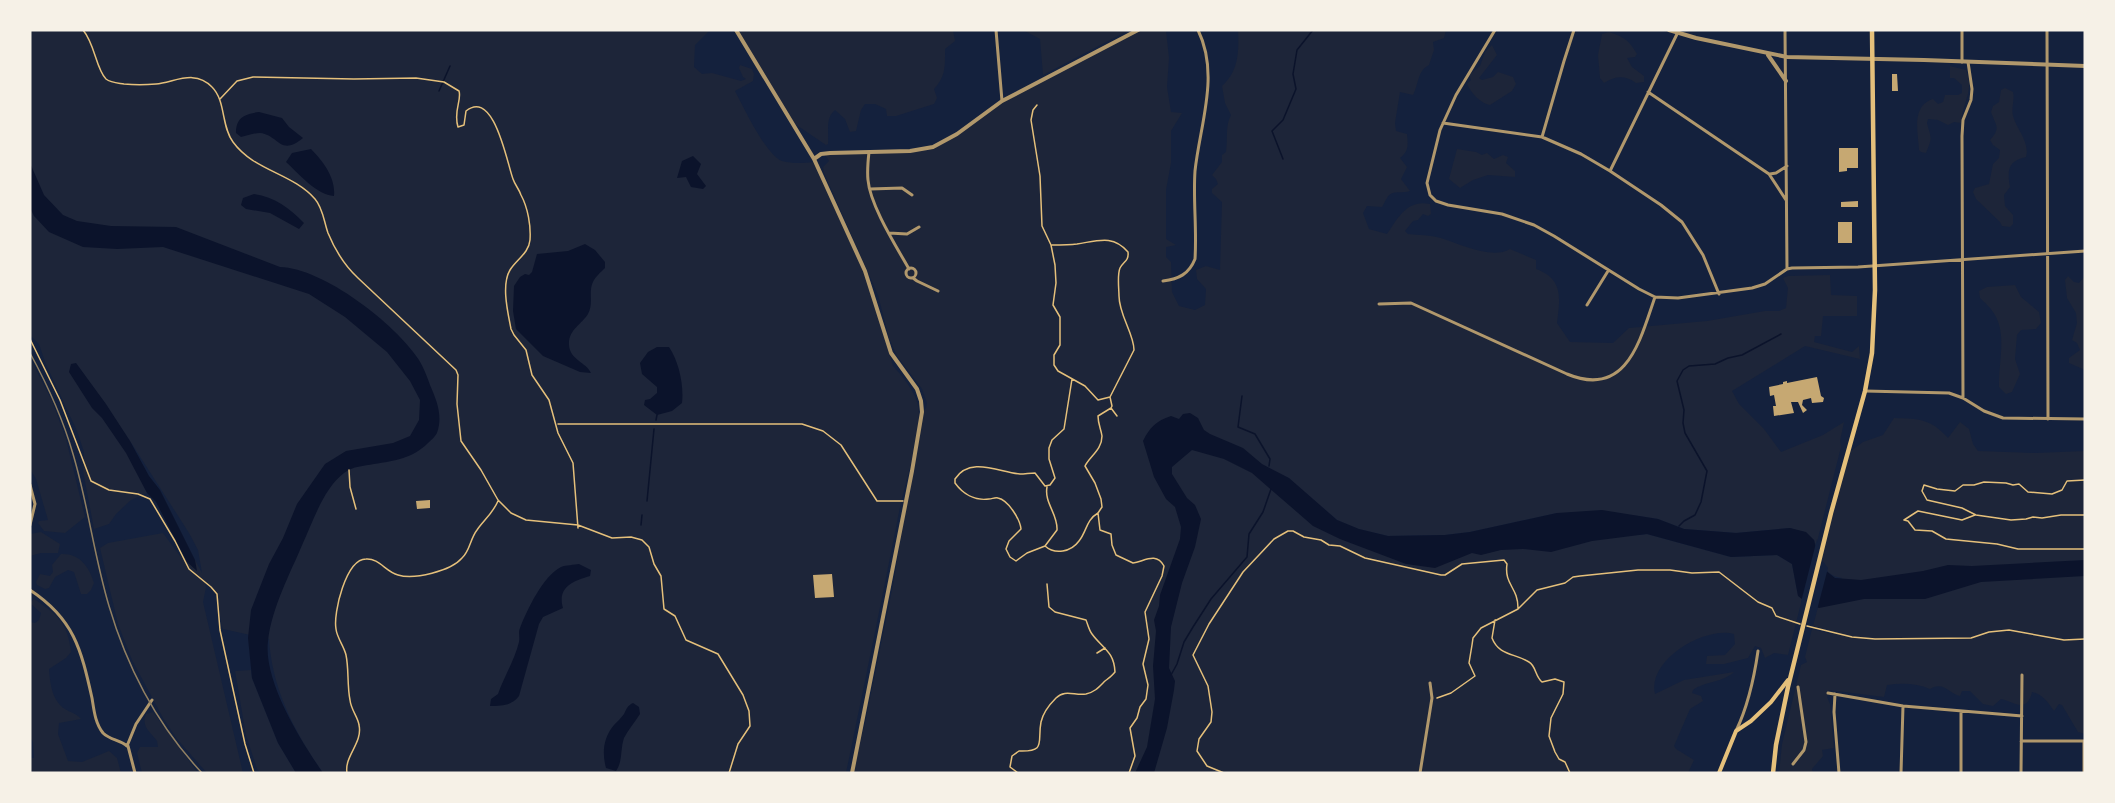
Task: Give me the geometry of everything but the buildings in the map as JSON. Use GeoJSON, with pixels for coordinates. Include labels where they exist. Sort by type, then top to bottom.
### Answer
{"type":"FeatureCollection","features":[{"type":"Feature","properties":{"kind":"main road"},"geometry":{"type":"LineString","coordinates":[[1773,773],[1776,746],[1791,677],[1864,391],[1874,333],[1872,30]]}},
{"type":"Feature","properties":{"kind":"main road"},"geometry":{"type":"LineString","coordinates":[[1719,773],[1736,731],[1751,721],[1791,677]]}},
{"type":"Feature","properties":{"kind":"street"},"geometry":{"type":"LineString","coordinates":[[736,30],[814,159],[865,271],[891,353],[897,365],[917,389],[920,397],[922,412],[907,501],[852,773]]}},
{"type":"Feature","properties":{"kind":"street"},"geometry":{"type":"LineString","coordinates":[[996,30],[1002,101]]}},
{"type":"Feature","properties":{"kind":"street"},"geometry":{"type":"LineString","coordinates":[[814,159],[824,153],[910,151],[933,147],[957,134],[1002,101],[1138,30]]}},
{"type":"Feature","properties":{"kind":"street"},"geometry":{"type":"LineString","coordinates":[[1163,281],[1182,276],[1195,259],[1195,172],[1209,75],[1206,50],[1198,30]]}},
{"type":"Feature","properties":{"kind":"street"},"geometry":{"type":"LineString","coordinates":[[1495,30],[1456,94],[1442,123],[1428,180],[1427,187],[1430,195],[1440,203],[1501,214],[1533,225],[1639,290],[1655,297],[1674,299],[1760,286],[1787,269],[1875,266],[2085,251]]}},
{"type":"Feature","properties":{"kind":"street"},"geometry":{"type":"LineString","coordinates":[[1542,137],[1574,30]]}},
{"type":"Feature","properties":{"kind":"street"},"geometry":{"type":"LineString","coordinates":[[1669,30],[1786,57],[2085,66]]}},
{"type":"Feature","properties":{"kind":"street"},"geometry":{"type":"LineString","coordinates":[[1785,30],[1787,269]]}},
{"type":"Feature","properties":{"kind":"street"},"geometry":{"type":"LineString","coordinates":[[1962,30],[1962,62]]}},
{"type":"Feature","properties":{"kind":"street"},"geometry":{"type":"LineString","coordinates":[[2047,30],[2048,418]]}},
{"type":"Feature","properties":{"kind":"street"},"geometry":{"type":"LineString","coordinates":[[1610,171],[1678,32]]}},
{"type":"Feature","properties":{"kind":"street"},"geometry":{"type":"LineString","coordinates":[[1767,54],[1786,81]]}},
{"type":"Feature","properties":{"kind":"street"},"geometry":{"type":"LineString","coordinates":[[1963,398],[1962,124],[1971,100],[1972,89],[1968,62]]}},
{"type":"Feature","properties":{"kind":"street"},"geometry":{"type":"LineString","coordinates":[[1648,92],[1769,174],[1787,201]]}},
{"type":"Feature","properties":{"kind":"street"},"geometry":{"type":"LineString","coordinates":[[1442,123],[1542,137],[1581,154],[1610,171],[1682,222],[1703,255],[1719,294]]}},
{"type":"Feature","properties":{"kind":"street"},"geometry":{"type":"LineString","coordinates":[[868,152],[870,189],[889,233],[909,268],[916,272],[913,278]]}},
{"type":"Feature","properties":{"kind":"street"},"geometry":{"type":"LineString","coordinates":[[1769,174],[1776,173],[1787,166]]}},
{"type":"Feature","properties":{"kind":"street"},"geometry":{"type":"LineString","coordinates":[[870,189],[902,188],[912,195]]}},
{"type":"Feature","properties":{"kind":"street"},"geometry":{"type":"LineString","coordinates":[[889,233],[907,234],[919,227]]}},
{"type":"Feature","properties":{"kind":"street"},"geometry":{"type":"LineString","coordinates":[[909,268],[906,275],[938,291]]}},
{"type":"Feature","properties":{"kind":"street"},"geometry":{"type":"LineString","coordinates":[[1587,305],[1608,271]]}},
{"type":"Feature","properties":{"kind":"street"},"geometry":{"type":"LineString","coordinates":[[1379,304],[1411,303],[1567,375],[1594,382],[1614,375],[1631,358],[1655,297]]}},
{"type":"Feature","properties":{"kind":"street"},"geometry":{"type":"LineString","coordinates":[[1864,391],[1949,393],[1995,416],[2085,419]]}},
{"type":"Feature","properties":{"kind":"street"},"geometry":{"type":"LineString","coordinates":[[30,484],[35,504],[30,525]]}},
{"type":"Feature","properties":{"kind":"street"},"geometry":{"type":"LineString","coordinates":[[30,590],[55,609],[75,637],[83,657],[99,726],[110,738],[128,746]]}},
{"type":"Feature","properties":{"kind":"street"},"geometry":{"type":"LineString","coordinates":[[1736,731],[1746,705],[1758,651]]}},
{"type":"Feature","properties":{"kind":"street"},"geometry":{"type":"LineString","coordinates":[[2020,773],[2022,675]]}},
{"type":"Feature","properties":{"kind":"street"},"geometry":{"type":"LineString","coordinates":[[1420,773],[1432,698],[1430,683]]}},
{"type":"Feature","properties":{"kind":"street"},"geometry":{"type":"LineString","coordinates":[[1792,764],[1804,750],[1806,742],[1798,687]]}},
{"type":"Feature","properties":{"kind":"street"},"geometry":{"type":"LineString","coordinates":[[1828,693],[1903,706],[2022,716]]}},
{"type":"Feature","properties":{"kind":"street"},"geometry":{"type":"LineString","coordinates":[[1835,694],[1834,712],[1839,773]]}},
{"type":"Feature","properties":{"kind":"street"},"geometry":{"type":"LineString","coordinates":[[135,773],[128,746],[144,710],[152,700]]}},
{"type":"Feature","properties":{"kind":"street"},"geometry":{"type":"LineString","coordinates":[[1901,773],[1903,706]]}},
{"type":"Feature","properties":{"kind":"street"},"geometry":{"type":"LineString","coordinates":[[1961,711],[1961,773]]}},
{"type":"Feature","properties":{"kind":"street"},"geometry":{"type":"LineString","coordinates":[[2021,741],[2084,741],[2084,773]]}},
{"type":"Feature","properties":{"kind":"path"},"geometry":{"type":"LineString","coordinates":[[83,30],[91,43],[100,70],[110,81],[133,85],[188,77],[197,78],[212,87],[220,100],[227,129],[237,147],[259,166],[299,186],[316,201],[333,244],[344,263],[456,370],[461,441],[498,500],[518,517],[578,526],[612,538],[637,537],[646,543],[661,576],[664,609],[678,620],[686,640],[718,654],[745,699],[750,726],[738,744],[729,773]]}},
{"type":"Feature","properties":{"kind":"path"},"geometry":{"type":"LineString","coordinates":[[220,100],[237,81],[253,77],[416,78],[444,82],[459,91],[460,97],[456,112],[458,127],[464,125],[464,116],[468,108],[477,106],[489,113],[507,154],[512,178],[524,201],[529,227],[528,248],[510,271],[506,282],[510,324],[514,335],[526,350],[532,375],[549,400],[562,443],[573,463],[578,526]]}},
{"type":"Feature","properties":{"kind":"path"},"geometry":{"type":"LineString","coordinates":[[1037,105],[1033,110],[1033,132],[1040,176],[1042,226],[1051,245],[1056,270],[1053,305],[1059,315],[1060,345],[1053,361],[1058,371],[1085,386],[1098,400],[1110,397]]}},
{"type":"Feature","properties":{"kind":"path"},"geometry":{"type":"LineString","coordinates":[[1045,546],[1054,552],[1073,547],[1089,521],[1102,507],[1095,483],[1084,466],[1101,443],[1098,416],[1112,406],[1110,397],[1134,350],[1119,298],[1119,271],[1128,257],[1128,252],[1119,243],[1105,239],[1051,245]]}},
{"type":"Feature","properties":{"kind":"path"},"geometry":{"type":"LineString","coordinates":[[30,339],[57,392],[89,477],[95,484],[114,492],[142,495],[152,501],[189,569],[212,587],[217,594],[220,625],[245,744],[254,773]]}},
{"type":"Feature","properties":{"kind":"path"},"geometry":{"type":"LineString","coordinates":[[1047,486],[1053,483],[1055,478],[1048,459],[1049,448],[1052,440],[1064,429],[1072,379]]}},
{"type":"Feature","properties":{"kind":"path"},"geometry":{"type":"LineString","coordinates":[[1110,408],[1117,416]]}},
{"type":"Feature","properties":{"kind":"path"},"geometry":{"type":"LineString","coordinates":[[556,424],[802,424],[823,431],[841,445],[877,501],[907,501]]}},
{"type":"Feature","properties":{"kind":"path"},"geometry":{"type":"LineString","coordinates":[[989,466],[1022,474],[1035,473],[1047,486],[1047,501],[1056,517],[1058,530],[1045,546],[1013,561],[1006,549],[1021,529],[1015,513],[999,498],[986,500],[964,494],[955,483],[955,479],[962,471],[989,466]]}},
{"type":"Feature","properties":{"kind":"path"},"geometry":{"type":"LineString","coordinates":[[349,470],[350,487],[356,509]]}},
{"type":"Feature","properties":{"kind":"path"},"geometry":{"type":"LineString","coordinates":[[2085,480],[2067,480],[2062,490],[2052,494],[2028,492],[2017,483],[2013,485],[1984,482],[1963,485],[1955,491],[1923,485],[1923,494],[1927,500],[1962,508],[1976,515],[2018,520],[2030,517],[2085,515]]}},
{"type":"Feature","properties":{"kind":"path"},"geometry":{"type":"LineString","coordinates":[[347,773],[347,762],[360,730],[352,710],[346,657],[336,630],[336,623],[340,596],[353,566],[363,558],[370,559],[379,562],[394,574],[409,577],[425,575],[452,565],[463,558],[475,532],[494,510],[498,500]]}},
{"type":"Feature","properties":{"kind":"path"},"geometry":{"type":"LineString","coordinates":[[1976,515],[1962,520],[1918,512],[1904,520],[1908,520],[1915,530],[1932,531],[1946,539],[1997,544],[2028,550],[2085,549]]}},
{"type":"Feature","properties":{"kind":"path"},"geometry":{"type":"LineString","coordinates":[[1098,513],[1100,530],[1111,534],[1116,555],[1133,563],[1146,558],[1155,558],[1160,560],[1164,566],[1162,576],[1145,612],[1149,644],[1143,666],[1148,691],[1130,728],[1135,756],[1130,773]]}},
{"type":"Feature","properties":{"kind":"path"},"geometry":{"type":"LineString","coordinates":[[1224,773],[1207,766],[1197,751],[1199,739],[1210,722],[1212,712],[1208,686],[1193,655],[1209,624],[1243,572],[1274,539],[1284,532],[1293,531],[1332,546],[1340,546],[1357,555],[1441,575],[1445,575],[1462,564],[1504,560],[1507,564],[1507,579],[1518,597],[1518,609]]}},
{"type":"Feature","properties":{"kind":"path"},"geometry":{"type":"LineString","coordinates":[[1432,698],[1447,695],[1475,676],[1469,663],[1473,638],[1481,627],[1518,609],[1537,590],[1565,583],[1573,577],[1638,570],[1724,574],[1758,602],[1772,608],[1776,616],[1780,618],[1852,637],[1897,640],[1971,638],[1989,632],[2008,630],[2064,640],[2085,639]]}},
{"type":"Feature","properties":{"kind":"path"},"geometry":{"type":"LineString","coordinates":[[1018,773],[1011,770],[1012,756],[1019,751],[1031,752],[1037,748],[1045,712],[1056,698],[1064,693],[1081,694],[1094,691],[1113,675],[1114,665],[1106,648],[1092,633],[1086,620],[1055,612],[1049,607],[1047,584]]}},
{"type":"Feature","properties":{"kind":"path"},"geometry":{"type":"LineString","coordinates":[[1495,620],[1492,638],[1499,649],[1528,661],[1533,665],[1542,682],[1555,679],[1564,682],[1563,694],[1551,717],[1549,736],[1555,752],[1566,764],[1570,773]]}},
{"type":"Feature","properties":{"kind":"path"},"geometry":{"type":"LineString","coordinates":[[1097,653],[1106,648]]}},
{"type":"Feature","properties":{"kind":"shaded area"},"geometry":{"type":"Polygon","coordinates":[[[30,30],[710,30],[695,45],[694,67],[702,74],[712,73],[741,81],[746,79],[739,68],[740,65],[752,69],[753,81],[735,91],[762,141],[782,161],[815,162],[865,271],[864,274],[868,280],[893,366],[910,388],[918,407],[914,451],[899,512],[846,773],[323,773],[294,726],[280,693],[269,639],[223,629],[218,599],[205,583],[203,602],[243,773],[207,773],[177,739],[163,718],[132,660],[118,624],[100,548],[108,543],[163,533],[180,556],[194,558],[202,573],[198,550],[130,441],[76,363],[154,490],[131,500],[109,524],[94,529],[83,471],[84,452],[39,344],[30,335],[30,30]]]}},
{"type":"Feature","properties":{"kind":"shaded area"},"geometry":{"type":"Polygon","coordinates":[[[736,30],[953,30],[955,41],[945,49],[944,70],[941,80],[934,89],[937,98],[934,104],[896,116],[887,116],[886,109],[875,104],[865,104],[861,110],[856,131],[850,132],[845,119],[835,110],[830,117],[828,144],[826,145],[792,122],[736,30]]]}},
{"type":"Feature","properties":{"kind":"shaded area"},"geometry":{"type":"Polygon","coordinates":[[[1023,30],[1129,30],[1043,75],[1040,39],[1023,30]]]}},
{"type":"Feature","properties":{"kind":"shaded area"},"geometry":{"type":"Polygon","coordinates":[[[1138,30],[1166,30],[1169,58],[1167,87],[1171,112],[1182,113],[1171,131],[1171,163],[1166,190],[1166,239],[1176,245],[1166,247],[1166,257],[1171,262],[1172,292],[1179,306],[1195,310],[1205,305],[1206,289],[1197,279],[1196,270],[1206,266],[1220,270],[1222,202],[1212,193],[1212,189],[1218,184],[1212,175],[1222,162],[1222,155],[1226,152],[1227,128],[1231,115],[1225,103],[1222,86],[1235,67],[1238,53],[1238,30],[1446,30],[1444,38],[1433,42],[1434,50],[1429,65],[1420,74],[1413,95],[1400,92],[1395,123],[1396,131],[1407,134],[1407,148],[1400,158],[1407,167],[1401,179],[1410,191],[1389,195],[1382,207],[1367,206],[1363,213],[1369,229],[1387,234],[1399,216],[1409,207],[1422,203],[1430,204],[1431,214],[1428,216],[1423,214],[1418,220],[1413,221],[1405,231],[1408,234],[1437,237],[1485,252],[1503,252],[1510,249],[1536,260],[1536,269],[1552,278],[1556,284],[1559,298],[1557,323],[1570,342],[1613,343],[1629,328],[1707,321],[1765,311],[1779,311],[1786,308],[1788,288],[1783,278],[1788,276],[1830,275],[1831,295],[1857,296],[1857,316],[1823,316],[1821,336],[1815,336],[1814,342],[1852,352],[1859,346],[1860,359],[1805,346],[1732,391],[1739,404],[1764,429],[1781,452],[1823,435],[1844,422],[1841,447],[1816,546],[1814,540],[1791,528],[1736,533],[1684,529],[1658,519],[1638,516],[1575,513],[1557,513],[1470,532],[1388,536],[1358,529],[1337,520],[1287,477],[1292,504],[1433,563],[1564,525],[1647,534],[1731,557],[1777,555],[1792,564],[1798,595],[1802,599],[1788,655],[1774,653],[1765,658],[1761,648],[1755,646],[1748,658],[1724,664],[1706,664],[1707,656],[1725,655],[1735,644],[1734,634],[1722,633],[1708,635],[1681,648],[1660,669],[1655,681],[1655,694],[1684,680],[1734,672],[1693,690],[1692,693],[1701,696],[1703,701],[1690,709],[1674,746],[1694,760],[1688,773],[852,773],[865,723],[893,585],[922,412],[927,403],[922,389],[897,356],[889,338],[878,295],[824,173],[823,167],[829,161],[824,153],[921,150],[945,141],[1002,101],[1138,30]]]}},
{"type":"Feature","properties":{"kind":"shaded area"},"geometry":{"type":"Polygon","coordinates":[[[1609,32],[1629,42],[1634,49],[1637,54],[1635,57],[1627,58],[1632,67],[1644,76],[1644,82],[1636,83],[1620,77],[1604,83],[1600,78],[1598,55],[1602,34],[1609,32]]]}},
{"type":"Feature","properties":{"kind":"shaded area"},"geometry":{"type":"Polygon","coordinates":[[[1492,45],[1497,55],[1479,78],[1482,80],[1493,77],[1498,72],[1513,77],[1516,84],[1512,91],[1490,105],[1476,97],[1467,84],[1471,80],[1469,75],[1480,66],[1485,52],[1492,45]]]}},
{"type":"Feature","properties":{"kind":"shaded area"},"geometry":{"type":"Polygon","coordinates":[[[1950,66],[1966,70],[1968,77],[1969,90],[1961,123],[1954,122],[1948,125],[1938,120],[1928,119],[1930,140],[1926,153],[1921,152],[1917,120],[1921,107],[1933,99],[1938,104],[1943,102],[1945,95],[1962,93],[1962,85],[1954,78],[1950,78],[1950,66]]]}},
{"type":"Feature","properties":{"kind":"shaded area"},"geometry":{"type":"Polygon","coordinates":[[[2005,88],[2013,92],[2013,116],[2025,141],[2027,152],[2026,157],[2015,161],[2009,171],[2010,187],[2004,195],[2005,206],[2013,215],[2013,224],[2010,227],[2002,226],[1976,199],[1973,192],[1975,188],[1989,184],[1993,164],[1999,158],[2000,150],[1990,140],[1996,130],[1991,112],[1993,106],[1999,102],[2001,90],[2005,88]]]}},
{"type":"Feature","properties":{"kind":"shaded area"},"geometry":{"type":"Polygon","coordinates":[[[259,112],[282,118],[303,138],[289,146],[260,133],[241,137],[236,133],[239,120],[249,114],[259,112]]]}},
{"type":"Feature","properties":{"kind":"shaded area"},"geometry":{"type":"Polygon","coordinates":[[[311,149],[331,176],[334,196],[315,188],[286,162],[292,153],[311,149]]]}},
{"type":"Feature","properties":{"kind":"shaded area"},"geometry":{"type":"Polygon","coordinates":[[[1457,149],[1482,155],[1487,153],[1494,159],[1503,155],[1508,157],[1506,163],[1515,171],[1515,177],[1488,175],[1460,188],[1449,179],[1457,149]]]}},
{"type":"Feature","properties":{"kind":"shaded area"},"geometry":{"type":"Polygon","coordinates":[[[693,156],[701,164],[697,174],[706,186],[703,189],[691,187],[686,177],[677,178],[682,161],[693,156]]]}},
{"type":"Feature","properties":{"kind":"shaded area"},"geometry":{"type":"Polygon","coordinates":[[[30,163],[44,195],[63,215],[77,221],[111,226],[176,227],[280,267],[317,277],[337,287],[394,330],[422,366],[438,409],[439,427],[436,434],[422,448],[410,455],[355,468],[337,479],[315,515],[282,591],[270,628],[268,657],[277,692],[304,744],[323,773],[296,773],[278,743],[252,678],[248,638],[251,610],[269,564],[297,504],[325,464],[346,451],[393,443],[410,436],[419,420],[420,400],[410,381],[387,352],[345,317],[309,294],[163,247],[117,249],[83,247],[49,232],[34,216],[30,208],[30,163]]]}},
{"type":"Feature","properties":{"kind":"shaded area"},"geometry":{"type":"Polygon","coordinates":[[[254,194],[281,204],[304,223],[299,229],[270,213],[246,209],[241,205],[243,198],[254,194]]]}},
{"type":"Feature","properties":{"kind":"shaded area"},"geometry":{"type":"Polygon","coordinates":[[[585,244],[595,250],[605,262],[605,268],[593,282],[590,310],[573,331],[569,345],[575,358],[591,373],[580,372],[543,356],[516,329],[513,311],[514,286],[520,277],[532,272],[537,254],[568,251],[585,244]]]}},
{"type":"Feature","properties":{"kind":"shaded area"},"geometry":{"type":"Polygon","coordinates":[[[2068,276],[2074,282],[2079,283],[2085,276],[2085,370],[2069,363],[2069,358],[2080,350],[2077,343],[2072,340],[2077,323],[2076,313],[2067,298],[2065,280],[2068,276]]]}},
{"type":"Feature","properties":{"kind":"shaded area"},"geometry":{"type":"Polygon","coordinates":[[[2015,285],[2021,297],[2039,312],[2041,323],[2036,329],[2021,330],[2017,335],[2015,359],[2020,374],[2012,392],[2006,394],[1999,387],[2001,339],[1998,320],[1989,306],[1980,298],[1979,291],[1987,287],[2015,285]]]}},
{"type":"Feature","properties":{"kind":"shaded area"},"geometry":{"type":"Polygon","coordinates":[[[657,347],[669,347],[673,353],[680,374],[682,403],[672,411],[657,415],[644,405],[645,400],[657,393],[657,387],[642,374],[640,363],[648,352],[657,347]]]}},
{"type":"Feature","properties":{"kind":"shaded area"},"geometry":{"type":"Polygon","coordinates":[[[30,358],[52,401],[66,439],[85,517],[65,533],[44,531],[38,523],[48,520],[36,479],[30,469],[30,358]]]}},
{"type":"Feature","properties":{"kind":"shaded area"},"geometry":{"type":"Polygon","coordinates":[[[76,363],[106,404],[149,476],[160,490],[195,560],[197,571],[187,562],[156,502],[147,493],[126,453],[102,418],[92,408],[69,372],[71,364],[76,363]]]}},
{"type":"Feature","properties":{"kind":"shaded area"},"geometry":{"type":"Polygon","coordinates":[[[1190,413],[1198,418],[1204,430],[1210,434],[1243,448],[1262,464],[1289,478],[1337,520],[1359,529],[1388,536],[1470,532],[1557,513],[1602,510],[1658,519],[1684,529],[1736,533],[1790,528],[1806,532],[1814,540],[1819,561],[1835,578],[1861,580],[1948,565],[1972,566],[2085,560],[2085,576],[1981,582],[1925,599],[1864,599],[1819,608],[1798,596],[1792,564],[1777,555],[1731,557],[1647,534],[1592,541],[1551,552],[1523,549],[1501,550],[1481,555],[1472,553],[1435,568],[1406,564],[1340,539],[1313,526],[1252,473],[1224,459],[1192,450],[1172,467],[1172,474],[1187,498],[1195,505],[1201,519],[1171,627],[1169,668],[1175,681],[1174,690],[1167,728],[1154,773],[1135,773],[1147,747],[1155,699],[1153,666],[1156,631],[1154,620],[1160,595],[1180,539],[1181,527],[1175,507],[1166,499],[1154,477],[1143,441],[1157,422],[1171,416],[1179,419],[1183,414],[1190,413]]]}},
{"type":"Feature","properties":{"kind":"shaded area"},"geometry":{"type":"Polygon","coordinates":[[[1894,418],[1930,423],[1948,438],[1960,422],[1969,429],[1973,444],[1978,451],[2036,453],[2085,451],[2085,734],[2078,732],[2062,705],[2059,704],[2054,711],[2042,697],[2032,692],[2030,699],[2023,705],[2001,699],[1993,706],[1983,704],[1970,691],[1962,691],[1960,696],[1939,686],[1930,689],[1909,684],[1887,685],[1884,697],[1829,690],[1827,697],[1830,704],[1834,748],[1822,750],[1823,756],[1812,769],[1813,773],[1779,773],[1782,744],[1801,665],[1807,662],[1805,657],[1812,629],[1831,634],[1831,631],[1813,626],[1818,607],[1842,578],[1829,572],[1819,561],[1848,453],[1863,442],[1883,435],[1894,418]]]}},
{"type":"Feature","properties":{"kind":"shaded area"},"geometry":{"type":"Polygon","coordinates":[[[41,532],[60,544],[58,553],[41,553],[30,556],[30,534],[41,532]]]}},
{"type":"Feature","properties":{"kind":"shaded area"},"geometry":{"type":"Polygon","coordinates":[[[61,554],[78,558],[86,566],[94,583],[87,594],[81,594],[74,572],[68,570],[55,577],[49,588],[45,589],[37,585],[40,574],[50,576],[53,572],[52,565],[61,554]]]}},
{"type":"Feature","properties":{"kind":"shaded area"},"geometry":{"type":"Polygon","coordinates":[[[579,564],[591,570],[590,576],[568,586],[562,595],[563,608],[543,617],[519,696],[509,704],[490,706],[491,699],[498,694],[512,661],[519,642],[519,630],[536,594],[554,571],[563,566],[579,564]]]}},
{"type":"Feature","properties":{"kind":"shaded area"},"geometry":{"type":"Polygon","coordinates":[[[34,599],[60,620],[69,642],[71,652],[49,669],[54,697],[61,706],[81,719],[59,723],[58,734],[68,761],[82,762],[109,751],[117,758],[121,773],[30,773],[30,758],[34,758],[33,742],[30,737],[30,622],[35,623],[39,620],[41,613],[30,603],[34,599]]]}},
{"type":"Feature","properties":{"kind":"shaded area"},"geometry":{"type":"Polygon","coordinates":[[[251,670],[252,678],[278,743],[296,773],[261,773],[257,769],[246,735],[235,671],[251,670]]]}},
{"type":"Feature","properties":{"kind":"shaded area"},"geometry":{"type":"Polygon","coordinates":[[[633,703],[639,707],[640,714],[624,738],[618,767],[616,771],[606,768],[604,751],[608,735],[627,707],[633,703]]]}},
{"type":"Feature","properties":{"kind":"shaded area"},"geometry":{"type":"Polygon","coordinates":[[[153,712],[198,773],[142,773],[137,753],[140,747],[158,747],[157,741],[147,729],[145,722],[146,714],[153,712]]]}},
{"type":"Feature","properties":{"kind":"pier"},"geometry":{"type":"Polygon","coordinates":[[[1817,539],[1822,560],[1828,568],[1817,610],[1801,602],[1817,539]]]}},
{"type":"Feature","properties":{"kind":"waterway"},"geometry":{"type":"LineString","coordinates":[[1283,159],[1272,131],[1283,120],[1296,89],[1293,74],[1297,50],[1313,30]]}},
{"type":"Feature","properties":{"kind":"waterway"},"geometry":{"type":"LineString","coordinates":[[439,91],[450,66]]}},
{"type":"Feature","properties":{"kind":"waterway"},"geometry":{"type":"LineString","coordinates":[[1679,526],[1695,515],[1701,502],[1707,471],[1685,433],[1684,410],[1677,381],[1683,370],[1689,366],[1715,364],[1742,355],[1781,334]]}},
{"type":"Feature","properties":{"kind":"waterway"},"geometry":{"type":"LineString","coordinates":[[1242,396],[1238,427],[1255,434],[1270,459],[1269,466]]}},
{"type":"Feature","properties":{"kind":"waterway"},"geometry":{"type":"LineString","coordinates":[[656,420],[657,415]]}},
{"type":"Feature","properties":{"kind":"waterway"},"geometry":{"type":"LineString","coordinates":[[647,501],[654,429]]}},
{"type":"Feature","properties":{"kind":"waterway"},"geometry":{"type":"LineString","coordinates":[[1171,675],[1184,642],[1211,599],[1247,557],[1249,534],[1263,512],[1271,489]]}},
{"type":"Feature","properties":{"kind":"waterway"},"geometry":{"type":"LineString","coordinates":[[641,525],[642,515]]}},
{"type":"Feature","properties":{"kind":"railway"},"geometry":{"type":"LineString","coordinates":[[30,353],[69,441],[104,587],[125,651],[158,716],[171,736],[202,773]]}}]}
